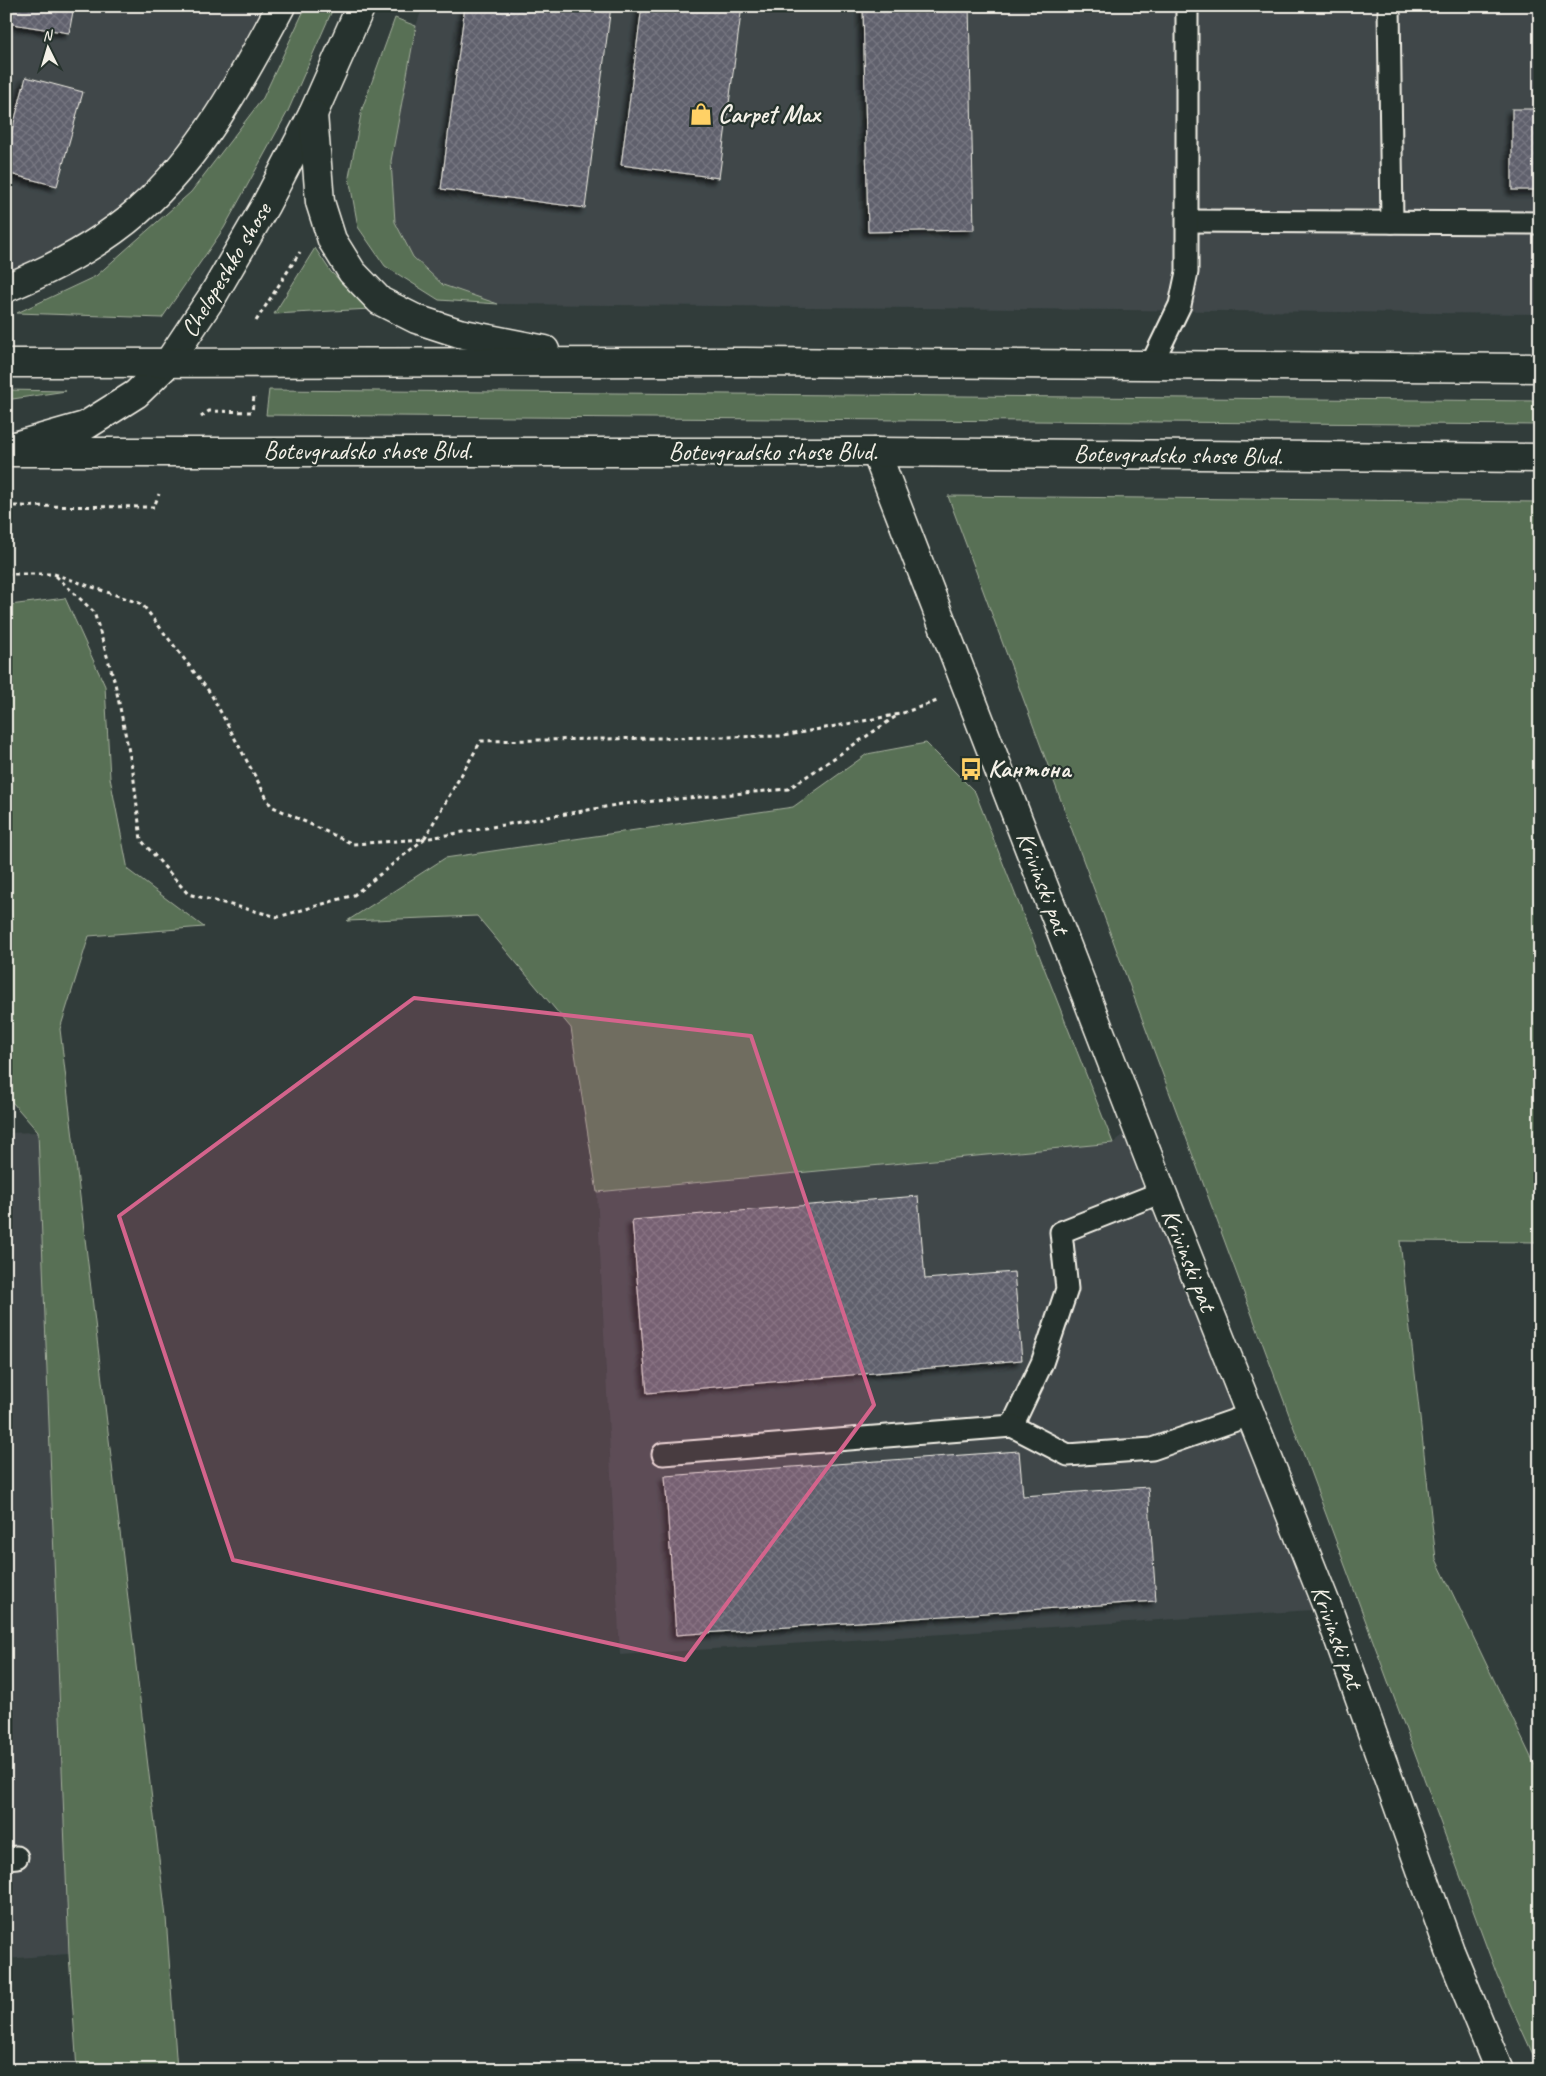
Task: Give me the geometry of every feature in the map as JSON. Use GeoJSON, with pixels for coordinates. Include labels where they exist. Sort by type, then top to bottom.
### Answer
{"type":"FeatureCollection","features":[{"type":"Feature","properties":{"kind":"main road"},"geometry":{"type":"LineString","coordinates":[[6,288],[37,276],[94,244],[137,212],[170,179],[216,120],[254,58],[281,6]]}},
{"type":"Feature","properties":{"kind":"main road","name":"Chelopeshko shose"},"geometry":{"type":"LineString","coordinates":[[6,450],[86,426],[136,394],[168,363],[212,297],[265,206],[313,114],[361,6]]}},
{"type":"Feature","properties":{"kind":"main road"},"geometry":{"type":"LineString","coordinates":[[313,114],[320,202],[332,240],[352,272],[380,300],[416,320],[459,333],[606,362]]}},
{"type":"Feature","properties":{"kind":"main road"},"geometry":{"type":"LineString","coordinates":[[6,362],[606,362],[1540,368]]}},
{"type":"Feature","properties":{"kind":"main road","name":"Botevgradsko shose Blvd."},"geometry":{"type":"LineString","coordinates":[[6,450],[876,452],[1540,458]]}},
{"type":"Feature","properties":{"kind":"main road","name":"Krivinski pat"},"geometry":{"type":"LineString","coordinates":[[876,452],[1162,1192],[1328,1609],[1450,1951],[1499,2070]]}},
{"type":"Feature","properties":{"kind":"lane"},"geometry":{"type":"LineString","coordinates":[[1151,365],[1180,306],[1187,272],[1187,6]]}},
{"type":"Feature","properties":{"kind":"lane"},"geometry":{"type":"LineString","coordinates":[[1389,6],[1392,222]]}},
{"type":"Feature","properties":{"kind":"lane"},"geometry":{"type":"LineString","coordinates":[[1188,221],[1540,223]]}},
{"type":"Feature","properties":{"kind":"lane"},"geometry":{"type":"LineString","coordinates":[[1012,1426],[1042,1362],[1067,1289],[1061,1232],[1162,1192]]}},
{"type":"Feature","properties":{"kind":"lane"},"geometry":{"type":"LineString","coordinates":[[663,1454],[1012,1426],[1068,1455],[1152,1449],[1250,1415]]}},
{"type":"Feature","properties":{"kind":"path"},"geometry":{"type":"LineString","coordinates":[[256,321],[301,251]]}},
{"type":"Feature","properties":{"kind":"path"},"geometry":{"type":"LineString","coordinates":[[197,420],[209,411],[252,412],[254,394]]}},
{"type":"Feature","properties":{"kind":"path"},"geometry":{"type":"LineString","coordinates":[[6,506],[154,507],[159,494]]}},
{"type":"Feature","properties":{"kind":"path"},"geometry":{"type":"LineString","coordinates":[[6,574],[54,574],[142,604],[211,694],[271,806],[353,844],[424,839],[622,804],[788,789],[900,714]]}},
{"type":"Feature","properties":{"kind":"path"},"geometry":{"type":"LineString","coordinates":[[54,574],[94,612],[115,683],[132,772],[141,840],[188,894],[278,917],[354,895],[424,839],[481,741],[783,736],[900,714],[968,690]]}},
{"type":"Feature","properties":{"kind":"highlighted area"},"geometry":{"type":"Polygon","coordinates":[[[414,998],[751,1036],[874,1405],[685,1660],[233,1560],[119,1216],[414,998]]]}},
{"type":"Feature","properties":{"kind":"shaded area"},"geometry":{"type":"Polygon","coordinates":[[[6,6],[281,6],[137,212],[6,278],[6,6]]]}},
{"type":"Feature","properties":{"kind":"shaded area"},"geometry":{"type":"Polygon","coordinates":[[[423,6],[1540,6],[1540,314],[498,304],[443,285],[413,257],[395,222],[391,161],[416,26],[423,6]]]}},
{"type":"Feature","properties":{"kind":"shaded area"},"geometry":{"type":"Polygon","coordinates":[[[1136,1125],[1328,1609],[620,1655],[597,1192],[1113,1143],[1136,1125]]]}},
{"type":"Feature","properties":{"kind":"shaded area"},"geometry":{"type":"Polygon","coordinates":[[[38,1132],[69,1954],[6,1959],[6,1133],[38,1132]]]}},
{"type":"Feature","properties":{"kind":"green space"},"geometry":{"type":"Polygon","coordinates":[[[306,6],[334,6],[288,111],[224,228],[162,318],[17,313],[96,276],[191,192],[263,98],[306,6]]]}},
{"type":"Feature","properties":{"kind":"green space"},"geometry":{"type":"Polygon","coordinates":[[[395,18],[416,26],[391,161],[395,222],[413,257],[443,285],[498,304],[439,300],[385,266],[358,227],[349,177],[362,109],[395,18]]]}},
{"type":"Feature","properties":{"kind":"green space"},"geometry":{"type":"Polygon","coordinates":[[[315,248],[331,272],[371,309],[274,314],[315,248]]]}},
{"type":"Feature","properties":{"kind":"green space"},"geometry":{"type":"Polygon","coordinates":[[[6,390],[66,391],[6,400],[6,390]]]}},
{"type":"Feature","properties":{"kind":"green space"},"geometry":{"type":"Polygon","coordinates":[[[269,390],[1540,401],[1540,425],[266,415],[269,390]]]}},
{"type":"Feature","properties":{"kind":"green space"},"geometry":{"type":"Polygon","coordinates":[[[948,496],[1540,502],[1540,1242],[1400,1241],[1436,1559],[1540,1776],[1540,2070],[1497,1975],[948,496]]]}},
{"type":"Feature","properties":{"kind":"green space"},"geometry":{"type":"Polygon","coordinates":[[[65,598],[105,686],[110,778],[128,870],[204,927],[89,936],[60,1029],[166,1917],[177,2070],[77,2070],[69,1954],[38,1132],[6,1095],[6,603],[10,605],[65,598]]]}},
{"type":"Feature","properties":{"kind":"green space"},"geometry":{"type":"Polygon","coordinates":[[[926,743],[975,792],[1113,1143],[597,1192],[571,1028],[477,916],[347,921],[445,858],[793,807],[867,754],[926,743]]]}},
{"type":"Feature","properties":{"kind":"building"},"geometry":{"type":"Polygon","coordinates":[[[6,6],[74,6],[69,33],[6,23],[6,6]]]}},
{"type":"Feature","properties":{"kind":"building"},"geometry":{"type":"Polygon","coordinates":[[[465,6],[611,6],[585,208],[441,189],[465,6]]]}},
{"type":"Feature","properties":{"kind":"building"},"geometry":{"type":"Polygon","coordinates":[[[642,6],[742,6],[719,178],[621,165],[642,6]]]}},
{"type":"Feature","properties":{"kind":"building"},"geometry":{"type":"Polygon","coordinates":[[[863,6],[969,6],[974,230],[868,232],[863,6]]]}},
{"type":"Feature","properties":{"kind":"building"},"geometry":{"type":"Polygon","coordinates":[[[26,77],[83,92],[57,186],[6,173],[6,153],[26,77]]]}},
{"type":"Feature","properties":{"kind":"building"},"geometry":{"type":"Polygon","coordinates":[[[1512,109],[1540,109],[1540,190],[1512,190],[1512,109]]]}},
{"type":"Feature","properties":{"kind":"building"},"geometry":{"type":"Polygon","coordinates":[[[918,1196],[925,1279],[1014,1272],[1022,1360],[647,1393],[632,1220],[918,1196]]]}},
{"type":"Feature","properties":{"kind":"building"},"geometry":{"type":"Polygon","coordinates":[[[1019,1451],[1023,1496],[1148,1487],[1156,1601],[676,1635],[665,1476],[1019,1451]]]}},
{"type":"Feature","properties":{"kind":"place","name":"Carpet Max"},"geometry":{"type":"Point","coordinates":[701,114]}},
{"type":"Feature","properties":{"kind":"place","name":"Кантона"},"geometry":{"type":"Point","coordinates":[971,769]}}]}
